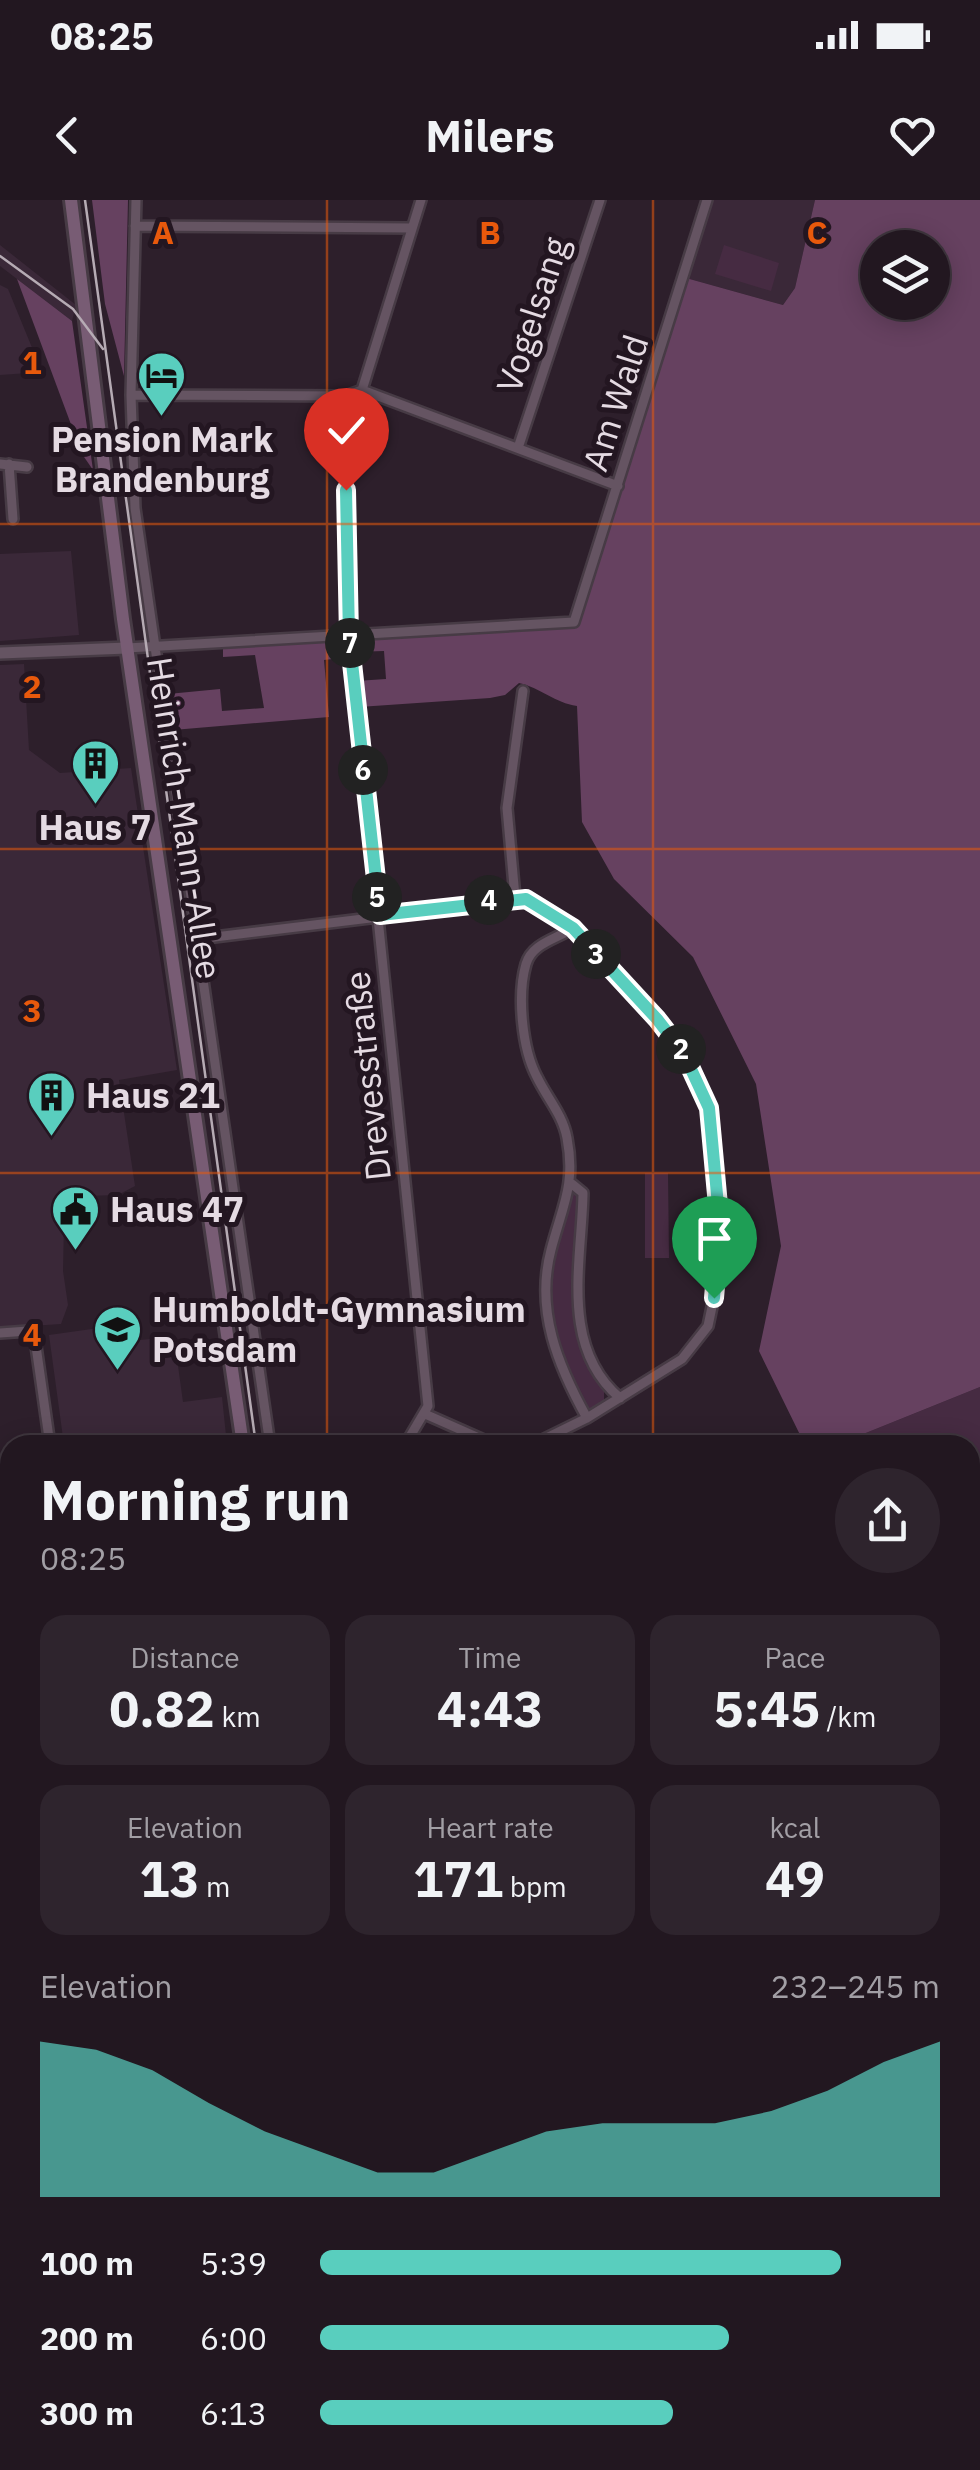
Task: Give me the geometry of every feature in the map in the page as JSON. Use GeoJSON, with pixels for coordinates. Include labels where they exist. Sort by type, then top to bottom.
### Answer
{"type":"FeatureCollection","features":[{"type":"Feature","properties":{"kind":"main road","name":"Heinrich-Mann-Allee"},"geometry":{"type":"LineString","coordinates":[[70,200],[128,648],[241,1435]]}},
{"type":"Feature","properties":{"kind":"street","name":"Heinrich-Mann-Allee"},"geometry":{"type":"LineString","coordinates":[[136,200],[131,395],[135,508],[269,1435]]}},
{"type":"Feature","properties":{"kind":"street"},"geometry":{"type":"LineString","coordinates":[[362,390],[421,200]]}},
{"type":"Feature","properties":{"kind":"street","name":"Vogelsang"},"geometry":{"type":"LineString","coordinates":[[518,448],[600,200]]}},
{"type":"Feature","properties":{"kind":"street","name":"Am Wald"},"geometry":{"type":"LineString","coordinates":[[349,636],[574,622],[707,200]]}},
{"type":"Feature","properties":{"kind":"street"},"geometry":{"type":"LineString","coordinates":[[135,226],[412,228]]}},
{"type":"Feature","properties":{"kind":"street"},"geometry":{"type":"LineString","coordinates":[[131,395],[344,396],[362,390],[618,486]]}},
{"type":"Feature","properties":{"kind":"street","name":"Drevesstraße"},"geometry":{"type":"LineString","coordinates":[[344,396],[349,636],[428,1406],[425,1414]]}},
{"type":"Feature","properties":{"kind":"street"},"geometry":{"type":"LineString","coordinates":[[13,520],[5,464],[27,467]]}},
{"type":"Feature","properties":{"kind":"street"},"geometry":{"type":"LineString","coordinates":[[0,653],[349,636]]}},
{"type":"Feature","properties":{"kind":"street"},"geometry":{"type":"LineString","coordinates":[[514,897],[507,808],[524,691]]}},
{"type":"Feature","properties":{"kind":"street"},"geometry":{"type":"LineString","coordinates":[[198,939],[514,897],[550,910],[573,928],[676,1042],[699,1081],[714,1133],[720,1227],[717,1284],[708,1326],[691,1351],[587,1418],[552,1435]]}},
{"type":"Feature","properties":{"kind":"street"},"geometry":{"type":"LineString","coordinates":[[573,928],[536,948],[524,976],[526,1047],[566,1133],[572,1184],[550,1254],[546,1314],[561,1366],[587,1418]]}},
{"type":"Feature","properties":{"kind":"street"},"geometry":{"type":"LineString","coordinates":[[572,1184],[583,1193],[575,1288],[580,1320],[596,1362],[620,1398]]}},
{"type":"Feature","properties":{"kind":"street"},"geometry":{"type":"LineString","coordinates":[[0,1333],[28,1331],[35,1339],[49,1435]]}},
{"type":"Feature","properties":{"kind":"street"},"geometry":{"type":"LineString","coordinates":[[411,1435],[425,1414],[472,1435]]}},
{"type":"Feature","properties":{"kind":"shaded area"},"geometry":{"type":"Polygon","coordinates":[[[92,200],[128,200],[124,376],[105,304],[92,200]]]}},
{"type":"Feature","properties":{"kind":"shaded area"},"geometry":{"type":"Polygon","coordinates":[[[709,200],[815,200],[795,288],[783,305],[686,278],[709,200]]]}},
{"type":"Feature","properties":{"kind":"shaded area"},"geometry":{"type":"Polygon","coordinates":[[[815,200],[980,200],[980,1387],[861,1435],[800,1435],[759,1351],[781,1246],[756,1084],[693,957],[614,879],[582,822],[577,706],[519,683],[505,695],[490,698],[359,707],[356,681],[386,679],[384,651],[353,652],[351,636],[574,626],[686,278],[783,305],[795,288],[815,200]]]}},
{"type":"Feature","properties":{"kind":"shaded area"},"geometry":{"type":"Polygon","coordinates":[[[0,245],[76,305],[72,321],[0,266],[0,245]]]}},
{"type":"Feature","properties":{"kind":"shaded area"},"geometry":{"type":"Polygon","coordinates":[[[724,245],[779,263],[771,291],[715,274],[724,245]]]}},
{"type":"Feature","properties":{"kind":"shaded area"},"geometry":{"type":"Polygon","coordinates":[[[17,279],[72,321],[93,470],[82,454],[17,279]]]}},
{"type":"Feature","properties":{"kind":"shaded area"},"geometry":{"type":"Polygon","coordinates":[[[0,285],[8,289],[42,372],[0,375],[0,285]]]}},
{"type":"Feature","properties":{"kind":"shaded area"},"geometry":{"type":"Polygon","coordinates":[[[71,551],[79,635],[0,641],[0,554],[71,551]]]}},
{"type":"Feature","properties":{"kind":"shaded area"},"geometry":{"type":"Polygon","coordinates":[[[348,636],[350,657],[324,660],[329,717],[173,730],[168,694],[220,689],[222,711],[264,708],[255,655],[223,657],[223,645],[348,636]]]}},
{"type":"Feature","properties":{"kind":"shaded area"},"geometry":{"type":"Polygon","coordinates":[[[24,664],[29,750],[60,773],[131,768],[177,1070],[119,1080],[135,1186],[118,1195],[84,1196],[84,1222],[64,1223],[63,1271],[68,1305],[61,1324],[0,1328],[0,665],[24,664]]]}},
{"type":"Feature","properties":{"kind":"shaded area"},"geometry":{"type":"Polygon","coordinates":[[[645,1173],[668,1173],[669,1258],[645,1258],[645,1173]]]}},
{"type":"Feature","properties":{"kind":"shaded area"},"geometry":{"type":"Polygon","coordinates":[[[571,1195],[579,1195],[572,1291],[604,1390],[604,1401],[593,1409],[586,1408],[561,1352],[552,1303],[556,1254],[571,1195]]]}},
{"type":"Feature","properties":{"kind":"shaded area","name":"Humboldt-Gymnasium Potsdam"},"geometry":{"type":"Polygon","coordinates":[[[113,1326],[114,1333],[139,1330],[140,1340],[174,1337],[183,1402],[222,1397],[226,1435],[63,1435],[49,1335],[113,1326]]]}},
{"type":"Feature","properties":{"kind":"shaded area"},"geometry":{"type":"Polygon","coordinates":[[[980,1387],[980,1435],[861,1435],[980,1387]]]}},
{"type":"Feature","properties":{"kind":"tram line"},"geometry":{"type":"LineString","coordinates":[[85,200],[255,1435]]}},
{"type":"Feature","properties":{"kind":"tram line"},"geometry":{"type":"LineString","coordinates":[[0,256],[73,309],[103,349]]}},
{"type":"Feature","properties":{"kind":"place","name":"Pension Mark Brandenburg"},"geometry":{"type":"Point","coordinates":[162,418]}},
{"type":"Feature","properties":{"kind":"place","name":"Haus 7"},"geometry":{"type":"Point","coordinates":[95,806]}},
{"type":"Feature","properties":{"kind":"place","name":"Haus 21"},"geometry":{"type":"Point","coordinates":[51,1138]}},
{"type":"Feature","properties":{"kind":"place","name":"Haus 47"},"geometry":{"type":"Point","coordinates":[75,1252]}},
{"type":"Feature","properties":{"kind":"place","name":"Humboldt-Gymnasium Potsdam"},"geometry":{"type":"Point","coordinates":[117,1372]}},
{"type":"Feature","properties":{"kind":"route"},"geometry":{"type":"LineString","coordinates":[[346,490],[349,636],[380,915],[514,897],[526,899],[550,910],[573,928],[657,1019],[684,1054],[709,1108],[720,1227],[714,1298]]}}]}
